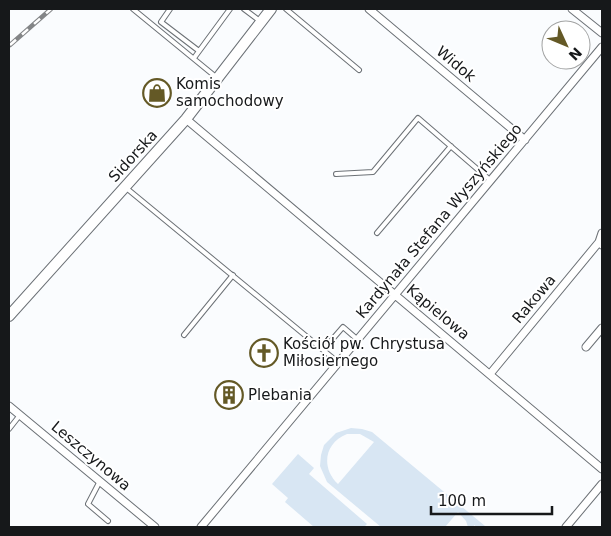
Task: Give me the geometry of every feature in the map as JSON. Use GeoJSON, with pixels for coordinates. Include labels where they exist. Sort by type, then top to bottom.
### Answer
{"type":"FeatureCollection","features":[{"type":"Feature","properties":{"kind":"street","name":"Sidorska"},"geometry":{"type":"LineString","coordinates":[[9,316],[186,119],[272,9]]}},
{"type":"Feature","properties":{"kind":"street","name":"Widok"},"geometry":{"type":"LineString","coordinates":[[369,9],[526,140]]}},
{"type":"Feature","properties":{"kind":"street"},"geometry":{"type":"LineString","coordinates":[[572,9],[602,33]]}},
{"type":"Feature","properties":{"kind":"street","name":"Kardynała Stefana Wyszyńskiego"},"geometry":{"type":"LineString","coordinates":[[202,527],[602,47]]}},
{"type":"Feature","properties":{"kind":"street","name":"Kąpielowa"},"geometry":{"type":"LineString","coordinates":[[186,119],[602,469]]}},
{"type":"Feature","properties":{"kind":"street","name":"Rakowa"},"geometry":{"type":"LineString","coordinates":[[490,374],[600,244],[602,233]]}},
{"type":"Feature","properties":{"kind":"street"},"geometry":{"type":"LineString","coordinates":[[586,348],[602,328]]}},
{"type":"Feature","properties":{"kind":"street","name":"Leszczynowa"},"geometry":{"type":"LineString","coordinates":[[9,406],[155,527]]}},
{"type":"Feature","properties":{"kind":"street"},"geometry":{"type":"LineString","coordinates":[[566,527],[602,484]]}},
{"type":"Feature","properties":{"kind":"lane"},"geometry":{"type":"LineString","coordinates":[[133,9],[218,78]]}},
{"type":"Feature","properties":{"kind":"lane"},"geometry":{"type":"LineString","coordinates":[[170,9],[161,22],[199,51]]}},
{"type":"Feature","properties":{"kind":"lane"},"geometry":{"type":"LineString","coordinates":[[194,58],[230,9]]}},
{"type":"Feature","properties":{"kind":"lane"},"geometry":{"type":"LineString","coordinates":[[244,9],[261,22]]}},
{"type":"Feature","properties":{"kind":"lane"},"geometry":{"type":"LineString","coordinates":[[286,9],[359,70]]}},
{"type":"Feature","properties":{"kind":"lane"},"geometry":{"type":"LineString","coordinates":[[336,174],[373,172],[418,118],[491,181]]}},
{"type":"Feature","properties":{"kind":"lane"},"geometry":{"type":"LineString","coordinates":[[377,234],[452,146]]}},
{"type":"Feature","properties":{"kind":"lane"},"geometry":{"type":"LineString","coordinates":[[125,186],[339,363]]}},
{"type":"Feature","properties":{"kind":"lane"},"geometry":{"type":"LineString","coordinates":[[184,335],[234,275]]}},
{"type":"Feature","properties":{"kind":"lane"},"geometry":{"type":"LineString","coordinates":[[324,350],[343,328],[358,340]]}},
{"type":"Feature","properties":{"kind":"lane"},"geometry":{"type":"LineString","coordinates":[[9,429],[20,415]]}},
{"type":"Feature","properties":{"kind":"lane"},"geometry":{"type":"LineString","coordinates":[[100,481],[88,504],[108,521]]}},
{"type":"Feature","properties":{"kind":"shaded area"},"geometry":{"type":"Polygon","coordinates":[[[351,428],[372,432],[485,526],[477,527],[474,525],[474,527],[468,527],[466,521],[458,512],[445,527],[381,527],[327,482],[320,466],[321,455],[324,445],[336,433],[351,428]],[[347,434],[339,438],[330,450],[327,464],[329,471],[338,484],[374,442],[360,434],[347,434]]]}},
{"type":"Feature","properties":{"kind":"shaded area"},"geometry":{"type":"Polygon","coordinates":[[[298,454],[314,468],[309,474],[367,524],[364,527],[314,527],[285,502],[288,498],[272,484],[298,454]]]}},
{"type":"Feature","properties":{"kind":"railway"},"geometry":{"type":"LineString","coordinates":[[10,45],[51,9]]}},
{"type":"Feature","properties":{"kind":"place","name":"Komis samochodowy"},"geometry":{"type":"Point","coordinates":[157,93]}},
{"type":"Feature","properties":{"kind":"place","name":"Kościół pw. Chrystusa Miłosiernego"},"geometry":{"type":"Point","coordinates":[264,353]}},
{"type":"Feature","properties":{"kind":"place","name":"Plebania"},"geometry":{"type":"Point","coordinates":[229,395]}}]}
